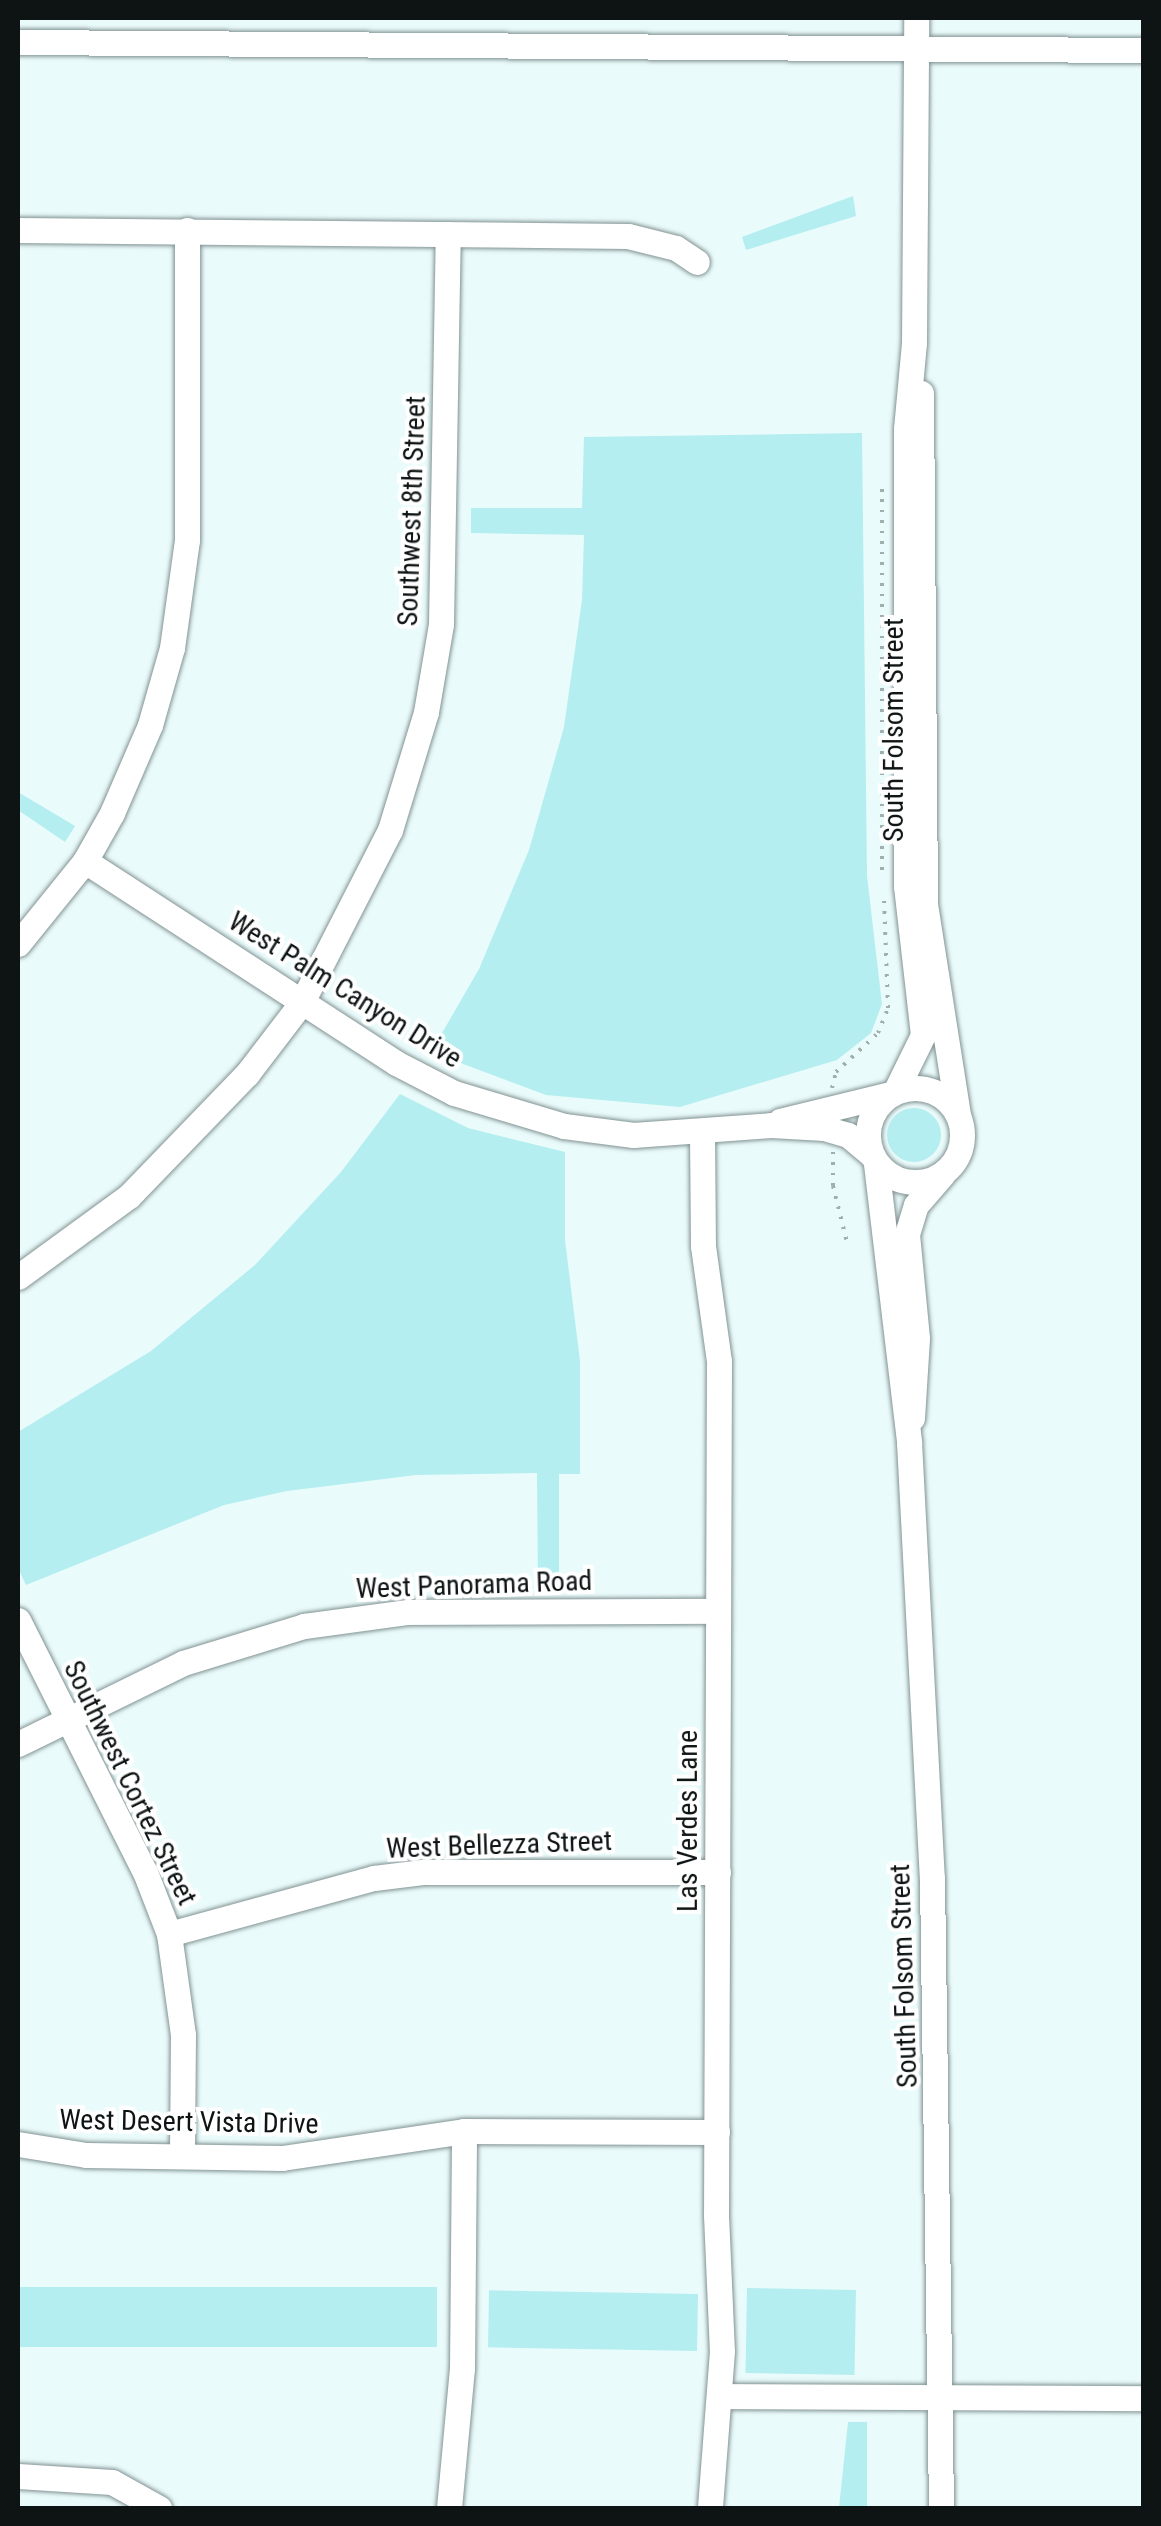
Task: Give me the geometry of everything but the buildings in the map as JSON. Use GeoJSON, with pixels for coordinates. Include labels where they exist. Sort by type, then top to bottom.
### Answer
{"type":"FeatureCollection","features":[{"type":"Feature","properties":{"kind":"street","name":"South Folsom Street"},"geometry":{"type":"LineString","coordinates":[[893,1093],[923,1036],[906,886],[906,429],[914,343],[916,18]]}},
{"type":"Feature","properties":{"kind":"street"},"geometry":{"type":"LineString","coordinates":[[18,42],[542,30],[916,46],[1144,50]]}},
{"type":"Feature","properties":{"kind":"street"},"geometry":{"type":"LineString","coordinates":[[18,230],[628,236],[676,248],[697,262]]}},
{"type":"Feature","properties":{"kind":"street"},"geometry":{"type":"LineString","coordinates":[[18,944],[85,861],[150,725],[178,618],[187,540],[186,230]]}},
{"type":"Feature","properties":{"kind":"street","name":"Southwest 8th Street"},"geometry":{"type":"LineString","coordinates":[[18,1276],[88,1229],[168,1160],[302,1002],[390,830],[426,712],[446,572],[448,234]]}},
{"type":"Feature","properties":{"kind":"street","name":"South Folsom Street"},"geometry":{"type":"LineString","coordinates":[[914,343],[925,428],[925,904],[958,1115]]}},
{"type":"Feature","properties":{"kind":"street","name":"West Palm Canyon Drive"},"geometry":{"type":"LineString","coordinates":[[85,861],[410,1070],[518,1115],[632,1134],[702,1133],[770,1124],[833,1129],[874,1158]]}},
{"type":"Feature","properties":{"kind":"street"},"geometry":{"type":"LineString","coordinates":[[924,1088],[958,1115],[961,1147],[942,1174],[900,1180],[874,1158],[868,1127],[893,1093],[924,1088]]}},
{"type":"Feature","properties":{"kind":"street","name":"West Palm Canyon Drive"},"geometry":{"type":"LineString","coordinates":[[770,1124],[808,1110],[893,1093]]}},
{"type":"Feature","properties":{"kind":"street","name":"Las Verdes Lane"},"geometry":{"type":"LineString","coordinates":[[702,1133],[703,1246],[718,1362],[717,2132],[722,2396],[710,2508]]}},
{"type":"Feature","properties":{"kind":"street","name":"South Folsom Street"},"geometry":{"type":"LineString","coordinates":[[874,1158],[908,1442],[936,1988],[941,2508]]}},
{"type":"Feature","properties":{"kind":"street","name":"South Folsom Street"},"geometry":{"type":"LineString","coordinates":[[908,1442],[917,1338],[907,1234],[916,1204],[942,1174]]}},
{"type":"Feature","properties":{"kind":"street","name":"West Panorama Road"},"geometry":{"type":"LineString","coordinates":[[18,1744],[67,1717],[228,1647],[356,1616],[718,1611]]}},
{"type":"Feature","properties":{"kind":"street","name":"Southwest Cortez Street"},"geometry":{"type":"LineString","coordinates":[[18,1620],[169,1934],[184,2035],[182,2156]]}},
{"type":"Feature","properties":{"kind":"street","name":"West Bellezza Street"},"geometry":{"type":"LineString","coordinates":[[169,1934],[374,1878],[424,1872],[718,1872]]}},
{"type":"Feature","properties":{"kind":"street"},"geometry":{"type":"LineString","coordinates":[[449,2508],[462,2368],[464,2131]]}},
{"type":"Feature","properties":{"kind":"street","name":"West Desert Vista Drive"},"geometry":{"type":"LineString","coordinates":[[18,2144],[86,2155],[308,2157],[464,2131],[717,2132]]}},
{"type":"Feature","properties":{"kind":"street"},"geometry":{"type":"LineString","coordinates":[[722,2396],[1144,2398]]}},
{"type":"Feature","properties":{"kind":"street"},"geometry":{"type":"LineString","coordinates":[[18,2476],[112,2482],[160,2508]]}},
{"type":"Feature","properties":{"kind":"path"},"geometry":{"type":"LineString","coordinates":[[832,1096],[836,1072],[878,1033],[891,993],[881,848],[882,479]]}},
{"type":"Feature","properties":{"kind":"path"},"geometry":{"type":"LineString","coordinates":[[833,1146],[833,1186],[848,1246]]}},
{"type":"Feature","properties":{"kind":"shaded area"},"geometry":{"type":"Polygon","coordinates":[[[853,196],[856,216],[746,250],[742,237],[853,196]]]}},
{"type":"Feature","properties":{"kind":"shaded area"},"geometry":{"type":"Polygon","coordinates":[[[862,433],[867,876],[882,1004],[871,1033],[837,1060],[680,1107],[546,1095],[431,1052],[479,969],[529,850],[564,727],[582,600],[584,535],[471,533],[471,508],[582,508],[584,437],[862,433]]]}},
{"type":"Feature","properties":{"kind":"shaded area"},"geometry":{"type":"Polygon","coordinates":[[[18,792],[75,826],[65,842],[18,810],[18,792]]]}},
{"type":"Feature","properties":{"kind":"shaded area"},"geometry":{"type":"Polygon","coordinates":[[[400,1094],[468,1128],[565,1152],[565,1240],[580,1361],[580,1474],[559,1474],[559,1587],[538,1587],[537,1473],[416,1475],[287,1491],[224,1505],[26,1585],[18,1568],[18,1432],[151,1351],[255,1265],[341,1172],[400,1094]]]}},
{"type":"Feature","properties":{"kind":"shaded area"},"geometry":{"type":"Polygon","coordinates":[[[914,1108],[933,1116],[941,1135],[933,1154],[914,1162],[895,1154],[887,1135],[895,1116],[914,1108]]]}},
{"type":"Feature","properties":{"kind":"shaded area"},"geometry":{"type":"Polygon","coordinates":[[[18,2287],[437,2287],[437,2347],[18,2347],[18,2287]]]}},
{"type":"Feature","properties":{"kind":"shaded area"},"geometry":{"type":"Polygon","coordinates":[[[747,2288],[856,2290],[854,2375],[746,2373],[747,2288]]]}},
{"type":"Feature","properties":{"kind":"shaded area"},"geometry":{"type":"Polygon","coordinates":[[[489,2290],[698,2294],[697,2351],[488,2347],[489,2290]]]}},
{"type":"Feature","properties":{"kind":"shaded area"},"geometry":{"type":"Polygon","coordinates":[[[848,2422],[867,2422],[867,2508],[839,2508],[848,2422]]]}}]}
